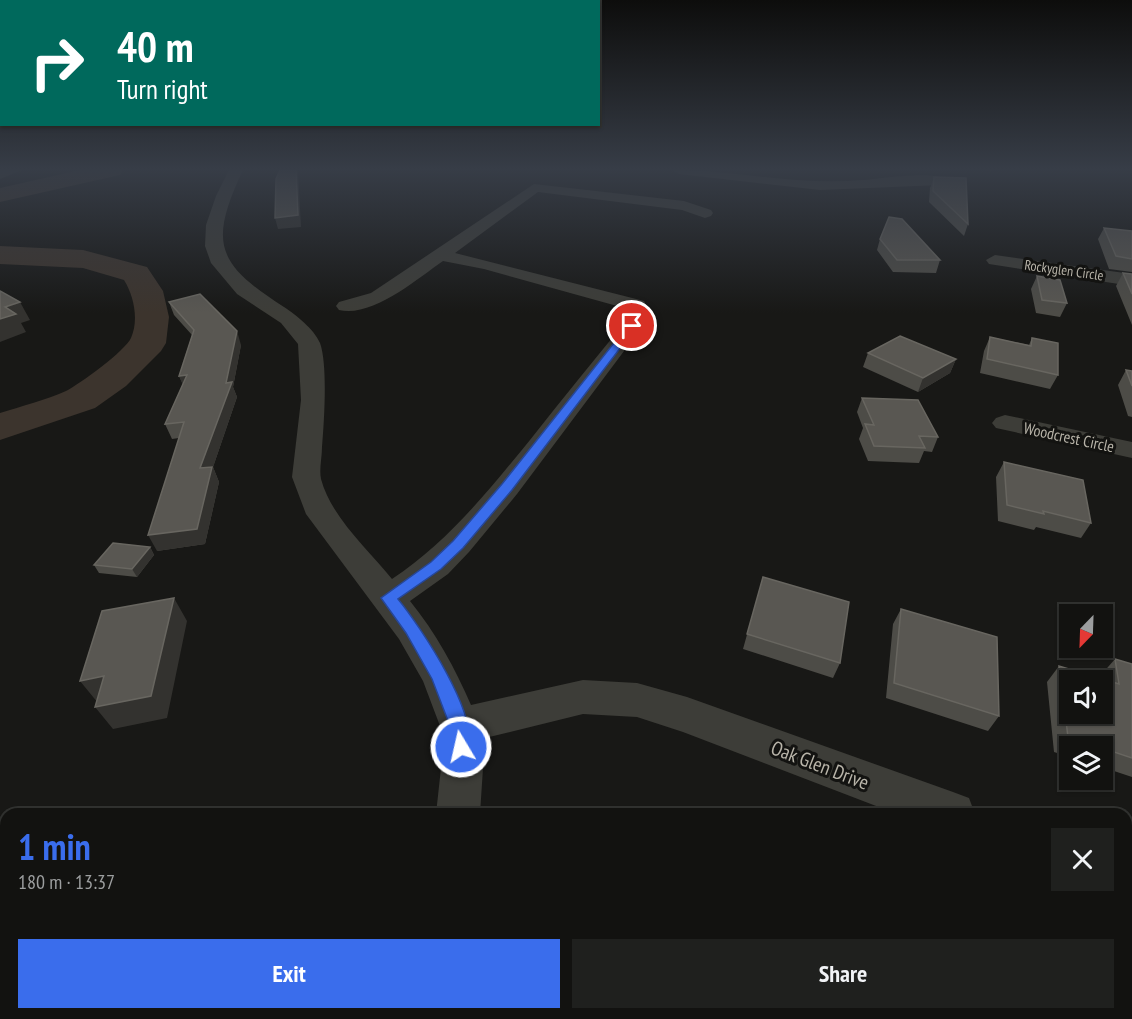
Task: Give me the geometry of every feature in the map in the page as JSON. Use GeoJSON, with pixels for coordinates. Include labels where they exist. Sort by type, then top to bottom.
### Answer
{"type":"FeatureCollection","features":[{"type":"Feature","properties":{"kind":"street"},"geometry":{"type":"LineString","coordinates":[[216,218],[213,246],[220,262],[244,290],[288,319],[309,343],[313,400],[306,477],[318,507],[412,628],[434,667],[460,726],[462,768],[459,808]]}},
{"type":"Feature","properties":{"kind":"street"},"geometry":{"type":"LineString","coordinates":[[346,306],[378,297],[493,218]]}},
{"type":"Feature","properties":{"kind":"street"},"geometry":{"type":"LineString","coordinates":[[389,598],[436,566],[458,544],[507,487],[641,315],[637,306],[486,264],[440,255]]}},
{"type":"Feature","properties":{"kind":"street","name":"Rockyglen Circle"},"geometry":{"type":"LineString","coordinates":[[995,260],[1132,280]]}},
{"type":"Feature","properties":{"kind":"street","name":"Woodcrest Circle"},"geometry":{"type":"LineString","coordinates":[[1005,423],[1132,450]]}},
{"type":"Feature","properties":{"kind":"street","name":"Oak Glen Drive"},"geometry":{"type":"LineString","coordinates":[[460,726],[583,697],[637,700],[687,715],[937,808]]}},
{"type":"Feature","properties":{"kind":"building"},"geometry":{"type":"Polygon","coordinates":[[[889,218],[902,219],[940,260],[897,260],[880,239],[889,218]]]}},
{"type":"Feature","properties":{"kind":"building"},"geometry":{"type":"Polygon","coordinates":[[[1104,228],[1132,231],[1132,259],[1116,256],[1104,228]]]}},
{"type":"Feature","properties":{"kind":"building"},"geometry":{"type":"Polygon","coordinates":[[[1123,273],[1132,274],[1132,294],[1123,273]]]}},
{"type":"Feature","properties":{"kind":"building"},"geometry":{"type":"Polygon","coordinates":[[[1037,276],[1060,280],[1067,303],[1042,300],[1037,276]]]}},
{"type":"Feature","properties":{"kind":"building"},"geometry":{"type":"Polygon","coordinates":[[[0,291],[20,302],[5,307],[16,314],[0,319],[0,291]]]}},
{"type":"Feature","properties":{"kind":"building"},"geometry":{"type":"Polygon","coordinates":[[[200,294],[237,331],[226,383],[232,382],[200,468],[212,467],[197,529],[148,535],[184,422],[165,424],[187,375],[179,376],[194,330],[169,302],[200,294]]]}},
{"type":"Feature","properties":{"kind":"building"},"geometry":{"type":"Polygon","coordinates":[[[900,336],[956,359],[923,378],[868,353],[900,336]]]}},
{"type":"Feature","properties":{"kind":"building"},"geometry":{"type":"Polygon","coordinates":[[[990,337],[1031,346],[1032,338],[1058,343],[1058,375],[987,359],[990,337]]]}},
{"type":"Feature","properties":{"kind":"building"},"geometry":{"type":"Polygon","coordinates":[[[1126,370],[1132,371],[1132,386],[1126,370]]]}},
{"type":"Feature","properties":{"kind":"building"},"geometry":{"type":"Polygon","coordinates":[[[862,398],[918,400],[938,437],[919,436],[925,448],[874,446],[865,424],[874,425],[862,398]]]}},
{"type":"Feature","properties":{"kind":"building"},"geometry":{"type":"Polygon","coordinates":[[[1004,462],[1083,480],[1091,523],[1007,505],[1004,462]]]}},
{"type":"Feature","properties":{"kind":"building"},"geometry":{"type":"Polygon","coordinates":[[[113,543],[150,547],[132,569],[94,565],[113,543]]]}},
{"type":"Feature","properties":{"kind":"building"},"geometry":{"type":"Polygon","coordinates":[[[763,577],[849,602],[840,663],[747,634],[763,577]]]}},
{"type":"Feature","properties":{"kind":"building"},"geometry":{"type":"Polygon","coordinates":[[[174,598],[151,696],[95,707],[104,676],[80,681],[102,611],[174,598]]]}},
{"type":"Feature","properties":{"kind":"building"},"geometry":{"type":"Polygon","coordinates":[[[901,609],[997,637],[999,716],[894,683],[901,609]]]}},
{"type":"Feature","properties":{"kind":"building"},"geometry":{"type":"Polygon","coordinates":[[[1115,659],[1132,664],[1132,758],[1113,752],[1113,736],[1068,736],[1066,724],[1113,724],[1113,682],[1119,684],[1115,659]]]}},
{"type":"Feature","properties":{"kind":"building"},"geometry":{"type":"Polygon","coordinates":[[[1059,666],[1072,670],[1060,670],[1059,666]]]}},
{"type":"Feature","properties":{"kind":"waterway"},"geometry":{"type":"LineString","coordinates":[[0,255],[83,259],[115,266],[136,274],[147,291],[152,317],[148,343],[112,378],[81,399],[0,427]]}},
{"type":"Feature","properties":{"kind":"route"},"geometry":{"type":"LineString","coordinates":[[461,747],[460,726],[440,677],[412,628],[389,598],[436,566],[458,544],[507,487],[632,326]]}}]}
